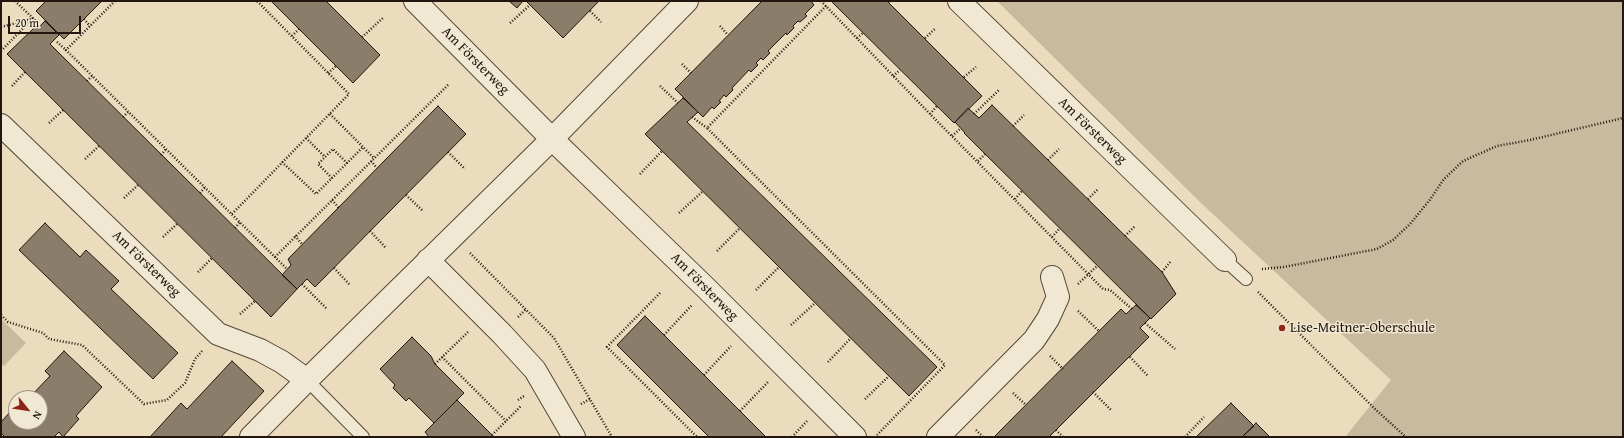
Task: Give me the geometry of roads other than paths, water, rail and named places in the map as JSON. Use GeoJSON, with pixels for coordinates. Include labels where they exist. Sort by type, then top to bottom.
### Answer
{"type":"FeatureCollection","features":[{"type":"Feature","properties":{"kind":"street","name":"Am Försterweg"},"geometry":{"type":"LineString","coordinates":[[415,1],[552,139],[707,289],[855,437]]}},
{"type":"Feature","properties":{"kind":"street"},"geometry":{"type":"LineString","coordinates":[[251,437],[452,236],[552,139],[687,1]]}},
{"type":"Feature","properties":{"kind":"street","name":"Am Försterweg"},"geometry":{"type":"LineString","coordinates":[[959,1],[1225,260]]}},
{"type":"Feature","properties":{"kind":"street","name":"Am Försterweg"},"geometry":{"type":"LineString","coordinates":[[1,124],[218,334],[260,350],[282,362],[307,380]]}},
{"type":"Feature","properties":{"kind":"street"},"geometry":{"type":"LineString","coordinates":[[428,260],[535,370],[574,437]]}},
{"type":"Feature","properties":{"kind":"street"},"geometry":{"type":"LineString","coordinates":[[938,437],[1034,340],[1048,319],[1058,297],[1052,277]]}},
{"type":"Feature","properties":{"kind":"lane"},"geometry":{"type":"LineString","coordinates":[[1225,260],[1246,279]]}},
{"type":"Feature","properties":{"kind":"lane"},"geometry":{"type":"LineString","coordinates":[[307,380],[363,437]]}},
{"type":"Feature","properties":{"kind":"place","name":"Lise-Meitner-Oberschule"},"geometry":{"type":"Point","coordinates":[1282,328]}}]}
